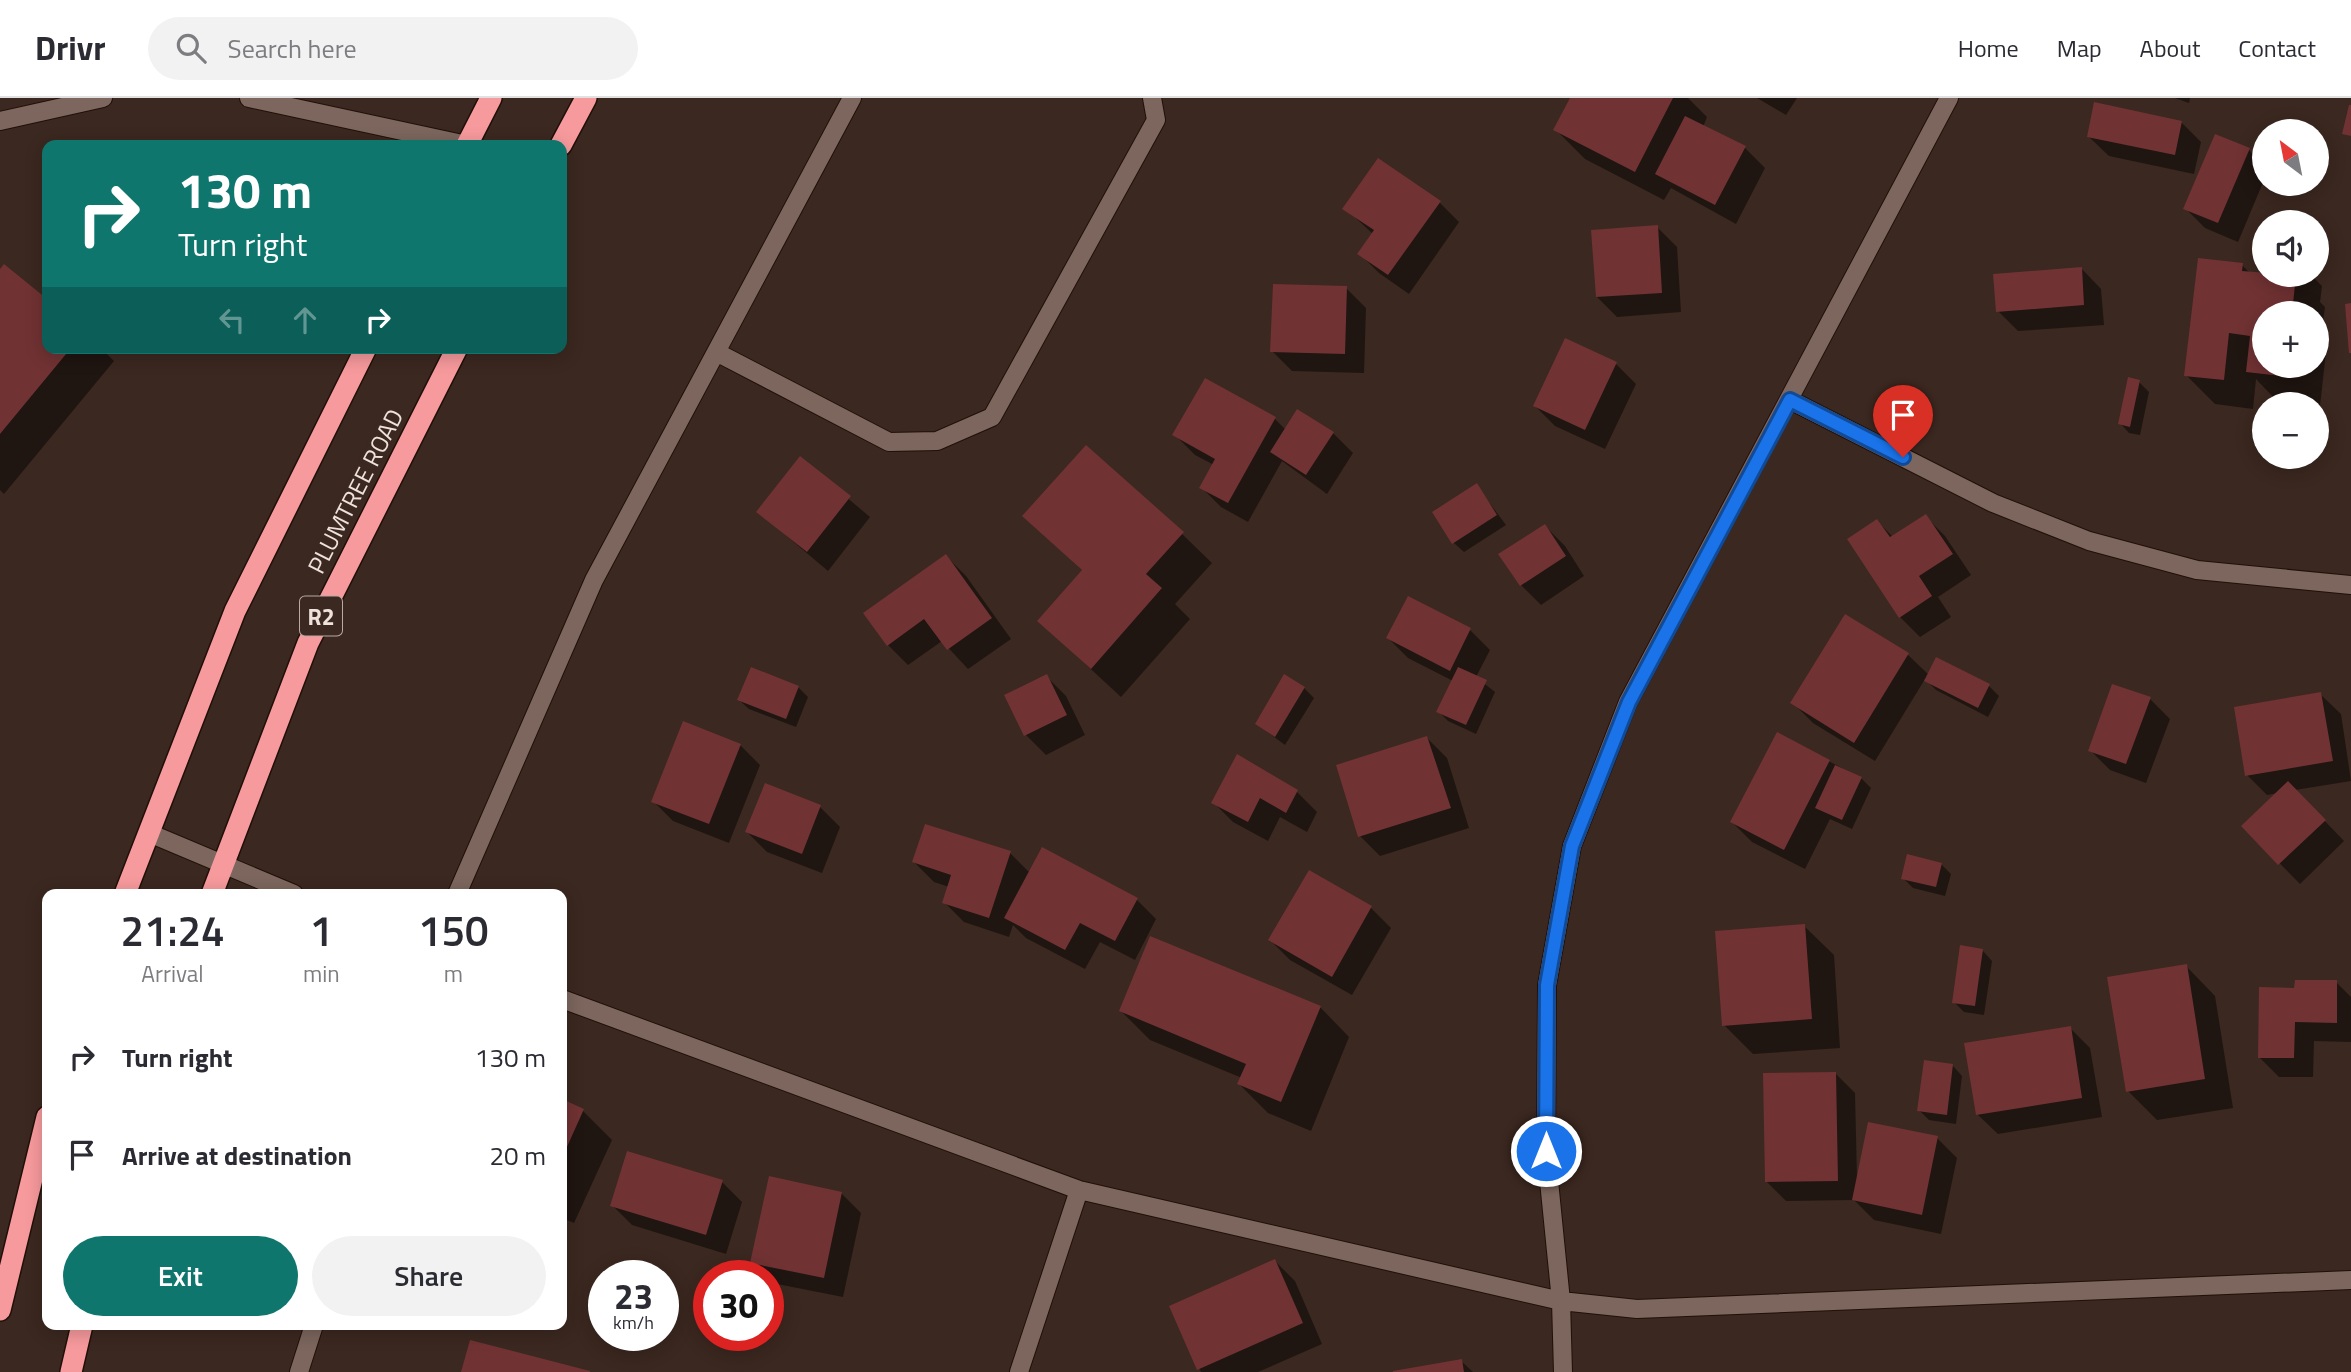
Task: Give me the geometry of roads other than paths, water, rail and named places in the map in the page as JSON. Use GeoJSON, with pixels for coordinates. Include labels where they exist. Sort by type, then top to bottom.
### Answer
{"type":"FeatureCollection","features":[{"type":"Feature","properties":{"kind":"highway"},"geometry":{"type":"LineString","coordinates":[[470,140],[491,98]]}},
{"type":"Feature","properties":{"kind":"highway"},"geometry":{"type":"LineString","coordinates":[[564,140],[586,98]]}},
{"type":"Feature","properties":{"kind":"highway"},"geometry":{"type":"LineString","coordinates":[[127,889],[235,611],[363,354]]}},
{"type":"Feature","properties":{"kind":"highway","name":"PLUMTREE ROAD"},"geometry":{"type":"LineString","coordinates":[[214,889],[308,643],[454,354]]}},
{"type":"Feature","properties":{"kind":"highway"},"geometry":{"type":"LineString","coordinates":[[0,1310],[42,1137]]}},
{"type":"Feature","properties":{"kind":"highway"},"geometry":{"type":"LineString","coordinates":[[71,1372],[81,1330]]}},
{"type":"Feature","properties":{"kind":"street"},"geometry":{"type":"LineString","coordinates":[[0,121],[103,98]]}},
{"type":"Feature","properties":{"kind":"street"},"geometry":{"type":"LineString","coordinates":[[248,98],[444,140]]}},
{"type":"Feature","properties":{"kind":"street"},"geometry":{"type":"LineString","coordinates":[[459,889],[594,580],[852,98]]}},
{"type":"Feature","properties":{"kind":"street"},"geometry":{"type":"LineString","coordinates":[[716,352],[889,442],[937,441],[992,417],[1156,120],[1152,98]]}},
{"type":"Feature","properties":{"kind":"street"},"geometry":{"type":"LineString","coordinates":[[1563,1372],[1561,1301],[1546,1151],[1547,985],[1572,846],[1629,702],[1949,98]]}},
{"type":"Feature","properties":{"kind":"street"},"geometry":{"type":"LineString","coordinates":[[1790,400],[1993,503],[2089,541],[2197,570],[2351,585]]}},
{"type":"Feature","properties":{"kind":"street"},"geometry":{"type":"LineString","coordinates":[[149,832],[282,889]]}},
{"type":"Feature","properties":{"kind":"street"},"geometry":{"type":"LineString","coordinates":[[567,1001],[1079,1190],[1561,1301],[1637,1310],[2351,1280]]}},
{"type":"Feature","properties":{"kind":"street"},"geometry":{"type":"LineString","coordinates":[[1019,1372],[1079,1190]]}},
{"type":"Feature","properties":{"kind":"street"},"geometry":{"type":"LineString","coordinates":[[299,1372],[312,1330]]}}]}
